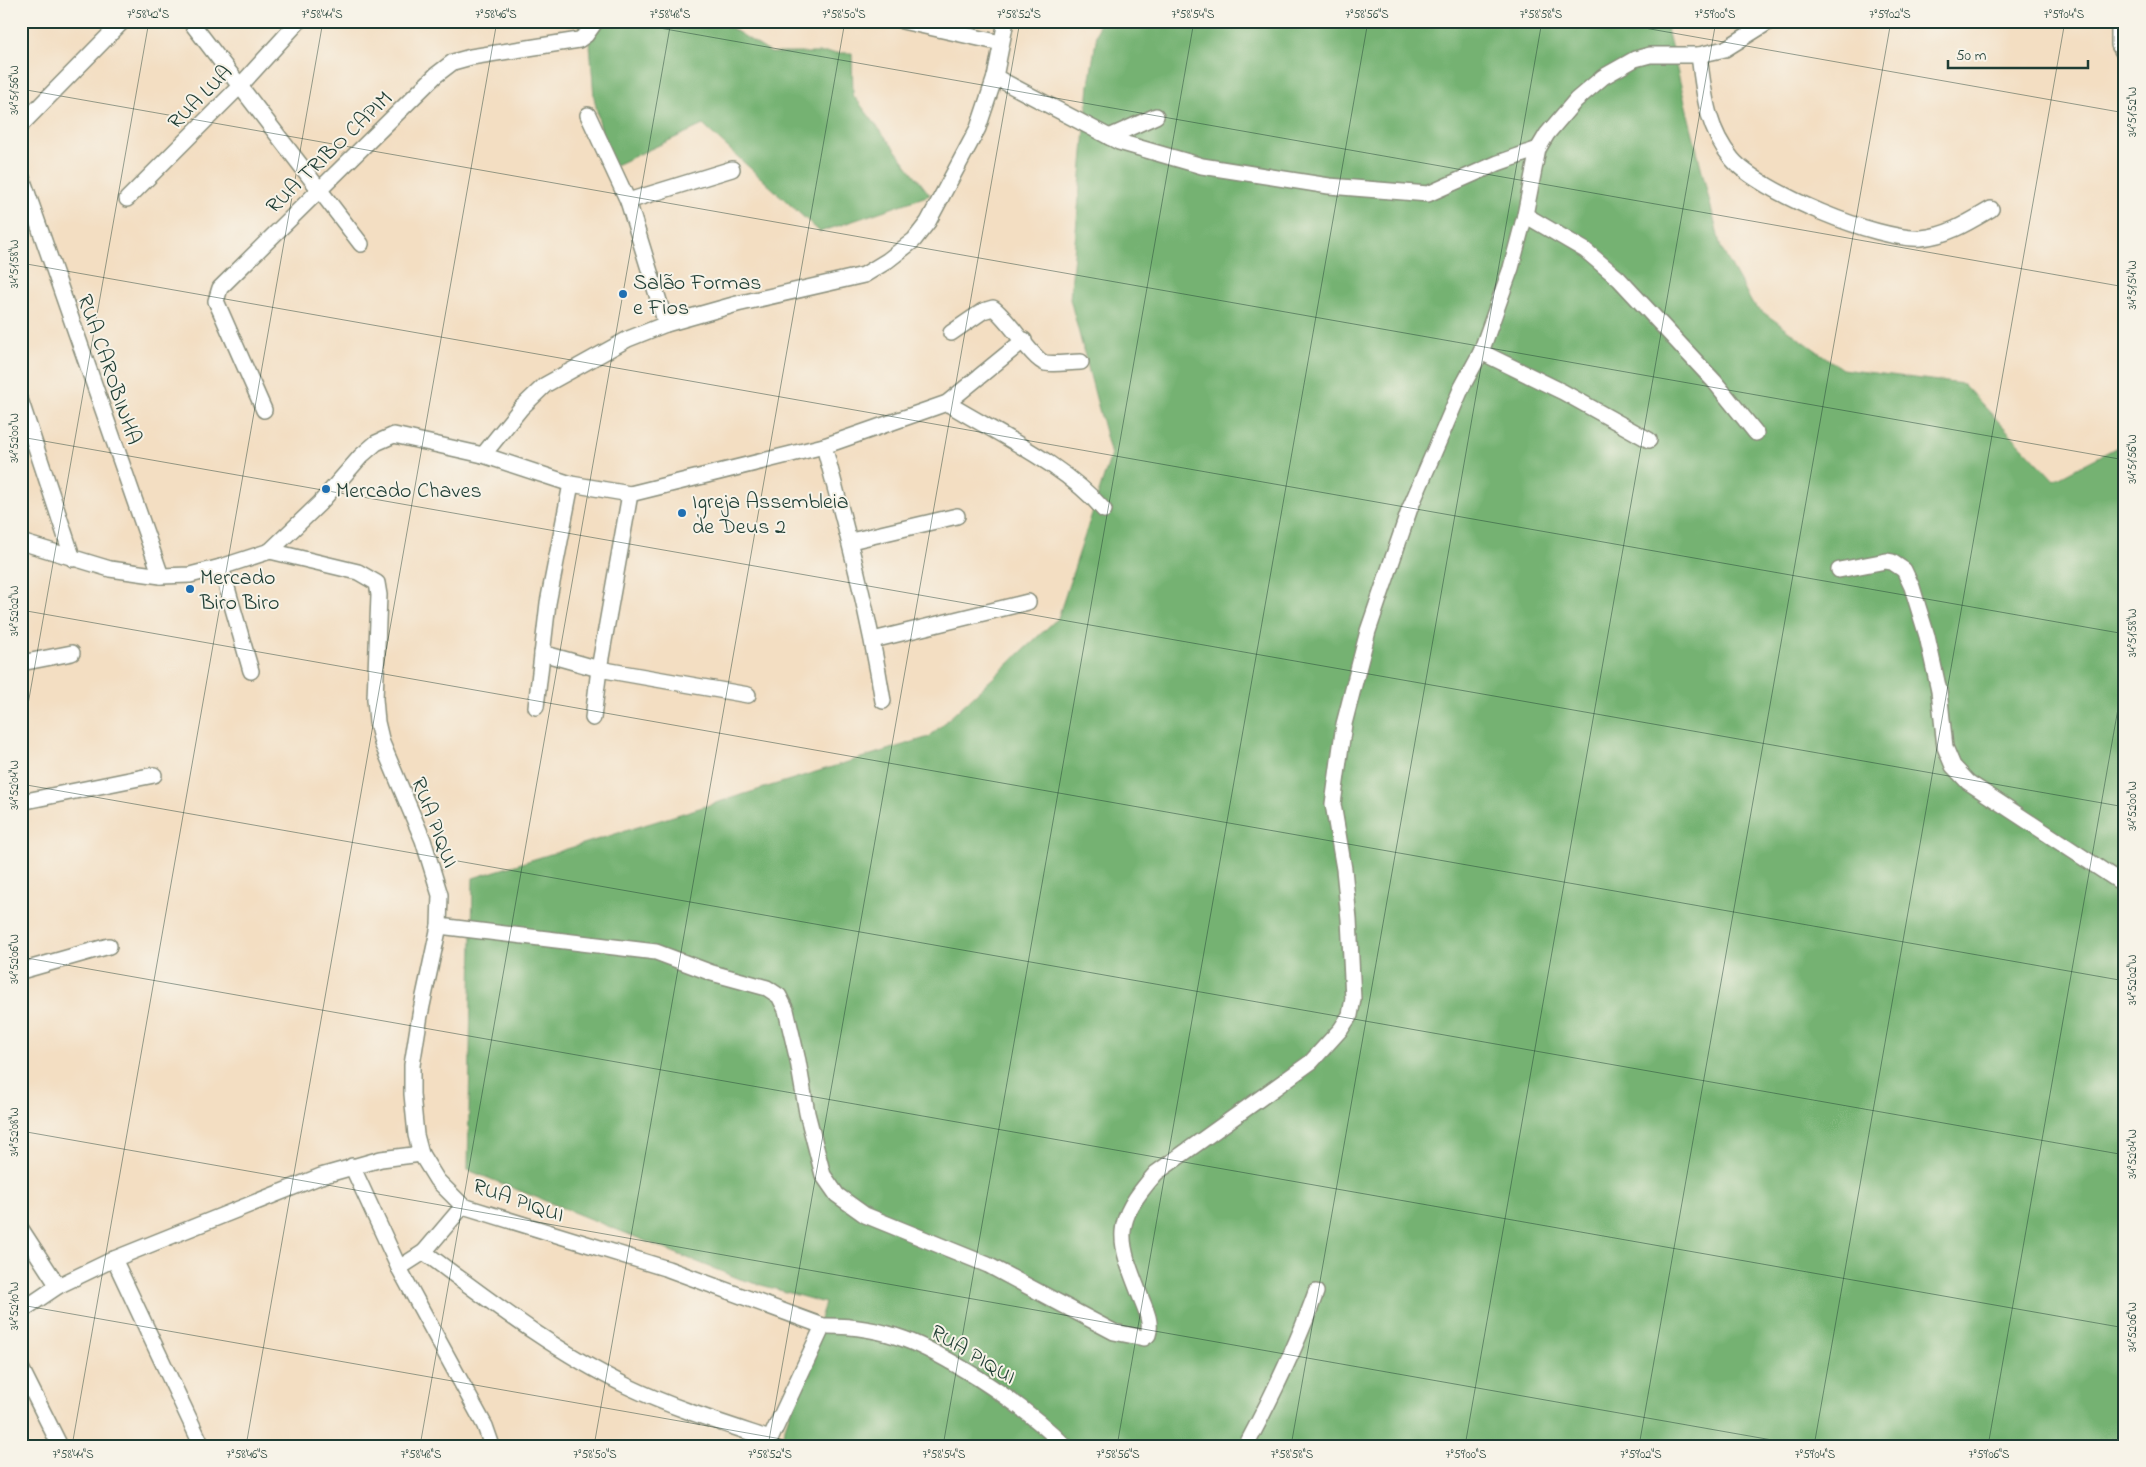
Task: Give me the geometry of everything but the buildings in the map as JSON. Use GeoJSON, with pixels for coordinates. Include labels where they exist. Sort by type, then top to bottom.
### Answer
{"type":"FeatureCollection","features":[{"type":"Feature","properties":{"kind":"street"},"geometry":{"type":"LineString","coordinates":[[21,125],[123,21]]}},
{"type":"Feature","properties":{"kind":"street"},"geometry":{"type":"LineString","coordinates":[[190,21],[320,188],[361,244]]}},
{"type":"Feature","properties":{"kind":"street","name":"RUA LUA"},"geometry":{"type":"LineString","coordinates":[[127,199],[240,86],[299,21]]}},
{"type":"Feature","properties":{"kind":"street","name":"RUA TRIBO CAPIM"},"geometry":{"type":"LineString","coordinates":[[264,410],[216,301],[217,294],[233,274],[436,75],[453,62],[471,57],[579,40],[586,35],[596,21]]}},
{"type":"Feature","properties":{"kind":"street"},"geometry":{"type":"LineString","coordinates":[[902,21],[1001,43]]}},
{"type":"Feature","properties":{"kind":"street"},"geometry":{"type":"LineString","coordinates":[[483,455],[521,408],[545,385],[628,339],[666,324],[737,304],[842,282],[864,275],[887,261],[914,240],[928,222],[978,128],[995,77],[1006,21]]}},
{"type":"Feature","properties":{"kind":"street"},"geometry":{"type":"LineString","coordinates":[[439,926],[656,952],[712,973],[767,988],[779,996],[786,1010],[798,1061],[807,1113],[823,1175],[837,1195],[865,1215],[988,1265],[1088,1320],[1114,1332],[1144,1338],[1148,1336],[1150,1329],[1146,1310],[1130,1269],[1122,1231],[1127,1211],[1136,1196],[1156,1173],[1311,1062],[1341,1029],[1350,1015],[1353,999],[1344,869],[1333,804],[1344,724],[1365,640],[1410,508],[1458,395],[1482,352],[1511,268],[1525,215],[1538,149],[1547,134],[1576,100],[1603,77],[1635,59],[1650,55],[1699,56],[1725,49],[1770,21]]}},
{"type":"Feature","properties":{"kind":"street"},"geometry":{"type":"LineString","coordinates":[[2120,21],[2119,45],[2125,55]]}},
{"type":"Feature","properties":{"kind":"street"},"geometry":{"type":"LineString","coordinates":[[1699,56],[1706,113],[1732,159],[1766,187],[1837,218],[1885,233],[1920,238],[1961,227],[1991,209]]}},
{"type":"Feature","properties":{"kind":"street"},"geometry":{"type":"LineString","coordinates":[[995,77],[1109,137],[1202,166],[1329,186],[1428,194],[1498,163],[1538,149]]}},
{"type":"Feature","properties":{"kind":"street"},"geometry":{"type":"LineString","coordinates":[[588,115],[628,201],[666,324]]}},
{"type":"Feature","properties":{"kind":"street"},"geometry":{"type":"LineString","coordinates":[[1109,137],[1156,116]]}},
{"type":"Feature","properties":{"kind":"street"},"geometry":{"type":"LineString","coordinates":[[628,201],[732,170]]}},
{"type":"Feature","properties":{"kind":"street","name":"RUA CAROBINHA"},"geometry":{"type":"LineString","coordinates":[[21,175],[160,576]]}},
{"type":"Feature","properties":{"kind":"street"},"geometry":{"type":"LineString","coordinates":[[1525,215],[1585,250],[1620,279],[1714,381],[1756,433]]}},
{"type":"Feature","properties":{"kind":"street"},"geometry":{"type":"LineString","coordinates":[[951,334],[991,308],[996,310],[1024,340],[1039,360],[1044,362],[1081,362]]}},
{"type":"Feature","properties":{"kind":"street"},"geometry":{"type":"LineString","coordinates":[[21,542],[110,570],[160,576],[190,575],[221,567],[270,550],[320,503],[361,456],[376,443],[394,435],[483,455],[570,484],[630,494],[824,446],[947,403],[1024,340]]}},
{"type":"Feature","properties":{"kind":"street"},"geometry":{"type":"LineString","coordinates":[[1482,352],[1562,392],[1649,440]]}},
{"type":"Feature","properties":{"kind":"street"},"geometry":{"type":"LineString","coordinates":[[21,402],[73,559]]}},
{"type":"Feature","properties":{"kind":"street"},"geometry":{"type":"LineString","coordinates":[[947,403],[1069,477],[1088,492],[1104,510]]}},
{"type":"Feature","properties":{"kind":"street"},"geometry":{"type":"LineString","coordinates":[[824,446],[851,541],[873,640],[883,701]]}},
{"type":"Feature","properties":{"kind":"street"},"geometry":{"type":"LineString","coordinates":[[536,708],[553,567],[570,484]]}},
{"type":"Feature","properties":{"kind":"street"},"geometry":{"type":"LineString","coordinates":[[593,718],[599,669],[630,494]]}},
{"type":"Feature","properties":{"kind":"street"},"geometry":{"type":"LineString","coordinates":[[851,541],[957,516]]}},
{"type":"Feature","properties":{"kind":"street","name":"RUA PIQUI"},"geometry":{"type":"LineString","coordinates":[[270,550],[358,572],[377,583],[380,595],[375,699],[377,722],[382,742],[434,872],[440,894],[439,926],[412,1065],[412,1094],[416,1135],[421,1154],[437,1180],[463,1206],[668,1269],[823,1326],[850,1326],[872,1330],[901,1337],[938,1352],[1008,1397],[1066,1446]]}},
{"type":"Feature","properties":{"kind":"street"},"geometry":{"type":"LineString","coordinates":[[1839,570],[1886,561],[1892,562],[1904,570],[1927,636],[1939,691],[1945,746],[1953,766],[1968,782],[2125,885]]}},
{"type":"Feature","properties":{"kind":"street"},"geometry":{"type":"LineString","coordinates":[[221,567],[236,611],[251,671]]}},
{"type":"Feature","properties":{"kind":"street"},"geometry":{"type":"LineString","coordinates":[[873,640],[1028,602]]}},
{"type":"Feature","properties":{"kind":"street"},"geometry":{"type":"LineString","coordinates":[[21,664],[72,653]]}},
{"type":"Feature","properties":{"kind":"street"},"geometry":{"type":"LineString","coordinates":[[542,654],[599,669],[748,695]]}},
{"type":"Feature","properties":{"kind":"street"},"geometry":{"type":"LineString","coordinates":[[21,802],[154,775]]}},
{"type":"Feature","properties":{"kind":"street"},"geometry":{"type":"LineString","coordinates":[[21,971],[109,946]]}},
{"type":"Feature","properties":{"kind":"street"},"geometry":{"type":"LineString","coordinates":[[21,1311],[58,1286],[114,1259],[321,1176],[381,1159],[421,1154]]}},
{"type":"Feature","properties":{"kind":"street"},"geometry":{"type":"LineString","coordinates":[[352,1166],[399,1268],[485,1426],[492,1446]]}},
{"type":"Feature","properties":{"kind":"street"},"geometry":{"type":"LineString","coordinates":[[399,1268],[424,1252],[463,1206]]}},
{"type":"Feature","properties":{"kind":"street"},"geometry":{"type":"LineString","coordinates":[[21,1229],[58,1286]]}},
{"type":"Feature","properties":{"kind":"street"},"geometry":{"type":"LineString","coordinates":[[424,1252],[493,1303],[548,1340],[627,1386],[675,1407],[769,1442],[823,1326]]}},
{"type":"Feature","properties":{"kind":"street"},"geometry":{"type":"LineString","coordinates":[[114,1259],[202,1446]]}},
{"type":"Feature","properties":{"kind":"street"},"geometry":{"type":"LineString","coordinates":[[1246,1446],[1298,1342],[1316,1292]]}},
{"type":"Feature","properties":{"kind":"street"},"geometry":{"type":"LineString","coordinates":[[21,1368],[60,1446]]}},
{"type":"Feature","properties":{"kind":"green space"},"geometry":{"type":"Polygon","coordinates":[[[592,21],[720,21],[771,53],[852,53],[853,95],[930,195],[820,232],[703,125],[609,168],[594,97],[589,30],[592,21]]]}},
{"type":"Feature","properties":{"kind":"green space"},"geometry":{"type":"Polygon","coordinates":[[[1099,21],[1665,21],[1721,248],[1753,305],[1842,369],[1963,384],[2054,480],[2125,443],[2125,1446],[779,1446],[825,1303],[740,1279],[468,1170],[473,878],[929,737],[1058,618],[1111,455],[1070,299],[1089,85],[1099,21]]]}},
{"type":"Feature","properties":{"kind":"place","name":"Salão Formas e Fios"},"geometry":{"type":"Point","coordinates":[623,294]}},
{"type":"Feature","properties":{"kind":"place","name":"Mercado Chaves"},"geometry":{"type":"Point","coordinates":[326,489]}},
{"type":"Feature","properties":{"kind":"place","name":"Igreja Assembleia de Deus 2"},"geometry":{"type":"Point","coordinates":[682,513]}},
{"type":"Feature","properties":{"kind":"place","name":"Mercado Biro Biro"},"geometry":{"type":"Point","coordinates":[190,589]}}]}
